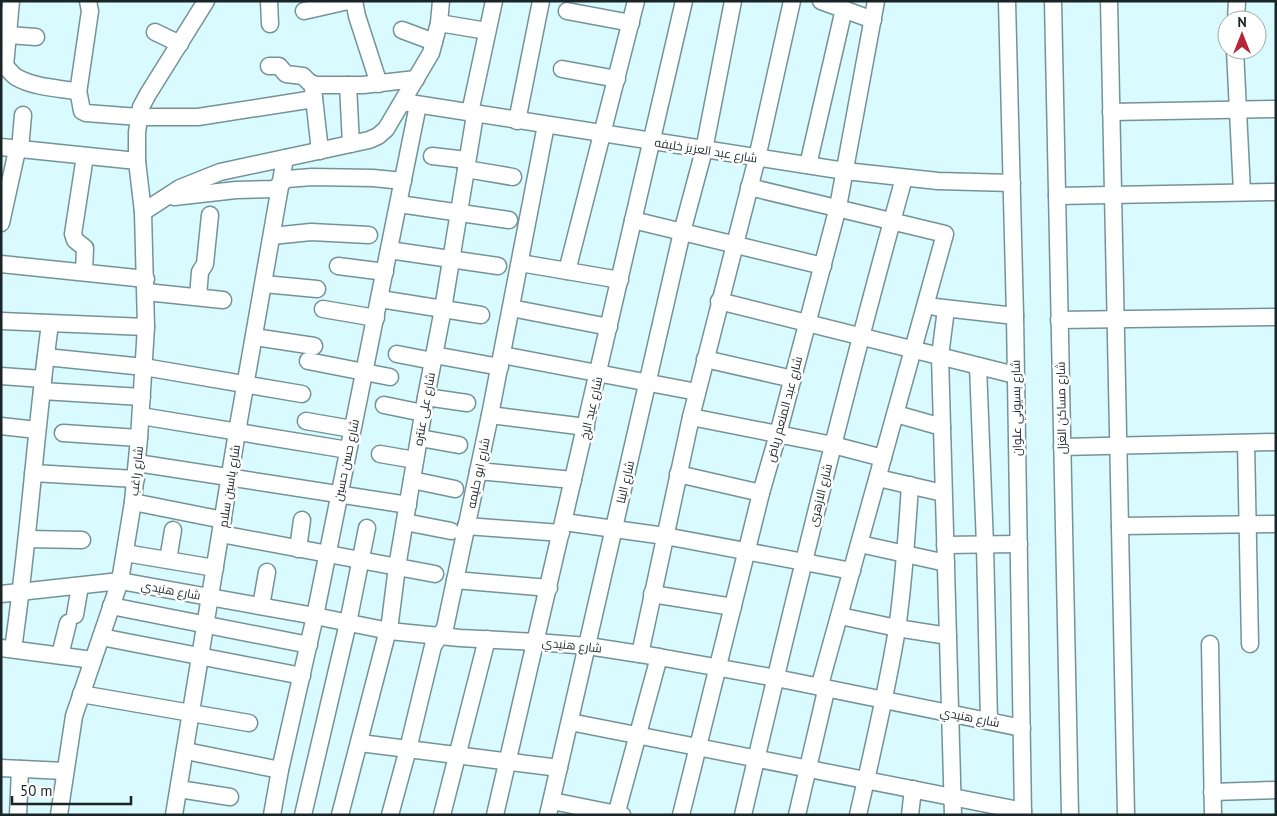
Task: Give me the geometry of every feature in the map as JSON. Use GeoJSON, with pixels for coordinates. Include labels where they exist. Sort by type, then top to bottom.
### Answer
{"type":"FeatureCollection","features":[{"type":"Feature","properties":{"kind":"street"},"geometry":{"type":"LineString","coordinates":[[11,1],[3,65],[22,80],[78,93]]}},
{"type":"Feature","properties":{"kind":"street"},"geometry":{"type":"LineString","coordinates":[[88,1],[90,11],[78,93],[82,111],[86,113],[138,117],[198,117],[348,85],[379,84],[416,79]]}},
{"type":"Feature","properties":{"kind":"street"},"geometry":{"type":"LineString","coordinates":[[138,117],[140,108],[148,94],[206,1]]}},
{"type":"Feature","properties":{"kind":"street"},"geometry":{"type":"LineString","coordinates":[[269,1],[270,24]]}},
{"type":"Feature","properties":{"kind":"street"},"geometry":{"type":"LineString","coordinates":[[304,11],[348,1]]}},
{"type":"Feature","properties":{"kind":"street"},"geometry":{"type":"LineString","coordinates":[[354,1],[379,84]]}},
{"type":"Feature","properties":{"kind":"street"},"geometry":{"type":"LineString","coordinates":[[143,212],[180,188],[208,176],[351,144],[374,138],[382,133],[410,103],[416,79],[426,62],[434,42],[441,1]]}},
{"type":"Feature","properties":{"kind":"street","name":"شارع على عنتره"},"geometry":{"type":"LineString","coordinates":[[340,815],[388,631],[424,405],[443,309],[474,121],[471,108],[494,1]]}},
{"type":"Feature","properties":{"kind":"street"},"geometry":{"type":"LineString","coordinates":[[517,121],[541,1]]}},
{"type":"Feature","properties":{"kind":"street"},"geometry":{"type":"LineString","coordinates":[[567,271],[636,1]]}},
{"type":"Feature","properties":{"kind":"street","name":"شارع عيد الرخ"},"geometry":{"type":"LineString","coordinates":[[496,815],[684,1]]}},
{"type":"Feature","properties":{"kind":"street","name":"شارع البنا"},"geometry":{"type":"LineString","coordinates":[[550,808],[682,232],[704,150],[733,1]]}},
{"type":"Feature","properties":{"kind":"street"},"geometry":{"type":"LineString","coordinates":[[640,654],[691,416],[757,158],[792,1]]}},
{"type":"Feature","properties":{"kind":"street"},"geometry":{"type":"LineString","coordinates":[[821,1],[873,20]]}},
{"type":"Feature","properties":{"kind":"street","name":"شارع عبد المنعم رياض"},"geometry":{"type":"LineString","coordinates":[[681,815],[746,551],[838,207],[876,1]]}},
{"type":"Feature","properties":{"kind":"street","name":"شارع بسيوني علوان"},"geometry":{"type":"LineString","coordinates":[[1007,1],[1015,316],[1023,813]]}},
{"type":"Feature","properties":{"kind":"street","name":"شارع مساكن الغزل"},"geometry":{"type":"LineString","coordinates":[[1053,1],[1070,815]]}},
{"type":"Feature","properties":{"kind":"street"},"geometry":{"type":"LineString","coordinates":[[1109,1],[1126,815]]}},
{"type":"Feature","properties":{"kind":"street"},"geometry":{"type":"LineString","coordinates":[[808,165],[844,9]]}},
{"type":"Feature","properties":{"kind":"street"},"geometry":{"type":"LineString","coordinates":[[567,11],[631,23]]}},
{"type":"Feature","properties":{"kind":"street"},"geometry":{"type":"LineString","coordinates":[[438,23],[487,32]]}},
{"type":"Feature","properties":{"kind":"street"},"geometry":{"type":"LineString","coordinates":[[402,30],[434,42]]}},
{"type":"Feature","properties":{"kind":"street"},"geometry":{"type":"LineString","coordinates":[[155,32],[180,44]]}},
{"type":"Feature","properties":{"kind":"street"},"geometry":{"type":"LineString","coordinates":[[8,35],[36,37]]}},
{"type":"Feature","properties":{"kind":"street"},"geometry":{"type":"LineString","coordinates":[[1236,60],[1242,192]]}},
{"type":"Feature","properties":{"kind":"street"},"geometry":{"type":"LineString","coordinates":[[268,66],[279,66],[286,74],[303,76],[313,92],[320,150]]}},
{"type":"Feature","properties":{"kind":"street"},"geometry":{"type":"LineString","coordinates":[[562,68],[617,78]]}},
{"type":"Feature","properties":{"kind":"street"},"geometry":{"type":"LineString","coordinates":[[348,85],[351,144]]}},
{"type":"Feature","properties":{"kind":"street","name":"شارع عبد العزيز خليفه"},"geometry":{"type":"LineString","coordinates":[[410,103],[845,171],[904,178],[1012,183]]}},
{"type":"Feature","properties":{"kind":"street","name":"شارع حسن حسين"},"geometry":{"type":"LineString","coordinates":[[272,815],[280,770],[309,646],[390,250],[403,181],[410,103]]}},
{"type":"Feature","properties":{"kind":"street"},"geometry":{"type":"LineString","coordinates":[[1111,112],[1276,109]]}},
{"type":"Feature","properties":{"kind":"street"},"geometry":{"type":"LineString","coordinates":[[1,222],[16,155],[20,149],[23,115]]}},
{"type":"Feature","properties":{"kind":"street","name":"شارع راغب"},"geometry":{"type":"LineString","coordinates":[[58,815],[70,736],[81,694],[120,581],[133,502],[141,416],[146,327],[143,212],[137,161],[138,117]]}},
{"type":"Feature","properties":{"kind":"street","name":"شارع ابو حليمه"},"geometry":{"type":"LineString","coordinates":[[390,815],[433,646],[445,628],[456,580],[458,528],[478,472],[546,125]]}},
{"type":"Feature","properties":{"kind":"street"},"geometry":{"type":"LineString","coordinates":[[1,147],[137,161]]}},
{"type":"Feature","properties":{"kind":"street"},"geometry":{"type":"LineString","coordinates":[[84,272],[85,248],[75,240],[72,234],[85,156]]}},
{"type":"Feature","properties":{"kind":"street"},"geometry":{"type":"LineString","coordinates":[[432,156],[513,177]]}},
{"type":"Feature","properties":{"kind":"street","name":"شارع ياسين سلام"},"geometry":{"type":"LineString","coordinates":[[174,815],[180,789],[237,432],[285,158]]}},
{"type":"Feature","properties":{"kind":"street"},"geometry":{"type":"LineString","coordinates":[[164,198],[218,192],[274,189],[287,179],[312,177],[373,178],[403,181]]}},
{"type":"Feature","properties":{"kind":"street","name":"شارع الازهرى"},"geometry":{"type":"LineString","coordinates":[[743,815],[803,562],[860,336],[904,178]]}},
{"type":"Feature","properties":{"kind":"street"},"geometry":{"type":"LineString","coordinates":[[749,187],[944,232],[945,235],[821,681],[825,695],[796,815]]}},
{"type":"Feature","properties":{"kind":"street"},"geometry":{"type":"LineString","coordinates":[[1057,196],[1276,192]]}},
{"type":"Feature","properties":{"kind":"street"},"geometry":{"type":"LineString","coordinates":[[398,204],[509,220]]}},
{"type":"Feature","properties":{"kind":"street"},"geometry":{"type":"LineString","coordinates":[[198,298],[200,272],[206,264],[210,215]]}},
{"type":"Feature","properties":{"kind":"street"},"geometry":{"type":"LineString","coordinates":[[633,220],[823,266]]}},
{"type":"Feature","properties":{"kind":"street"},"geometry":{"type":"LineString","coordinates":[[272,236],[311,232],[340,232],[369,236]]}},
{"type":"Feature","properties":{"kind":"street"},"geometry":{"type":"LineString","coordinates":[[390,250],[498,266]]}},
{"type":"Feature","properties":{"kind":"street"},"geometry":{"type":"LineString","coordinates":[[520,263],[620,280]]}},
{"type":"Feature","properties":{"kind":"street"},"geometry":{"type":"LineString","coordinates":[[1,264],[84,272],[198,298],[223,300]]}},
{"type":"Feature","properties":{"kind":"street"},"geometry":{"type":"LineString","coordinates":[[338,266],[385,272]]}},
{"type":"Feature","properties":{"kind":"street"},"geometry":{"type":"LineString","coordinates":[[264,284],[317,289]]}},
{"type":"Feature","properties":{"kind":"street"},"geometry":{"type":"LineString","coordinates":[[380,298],[481,315]]}},
{"type":"Feature","properties":{"kind":"street"},"geometry":{"type":"LineString","coordinates":[[719,301],[1015,375]]}},
{"type":"Feature","properties":{"kind":"street"},"geometry":{"type":"LineString","coordinates":[[925,306],[1015,316]]}},
{"type":"Feature","properties":{"kind":"street"},"geometry":{"type":"LineString","coordinates":[[511,308],[609,328]]}},
{"type":"Feature","properties":{"kind":"street"},"geometry":{"type":"LineString","coordinates":[[946,308],[940,356],[953,815]]}},
{"type":"Feature","properties":{"kind":"street"},"geometry":{"type":"LineString","coordinates":[[323,309],[376,318]]}},
{"type":"Feature","properties":{"kind":"street"},"geometry":{"type":"LineString","coordinates":[[1059,320],[1276,317]]}},
{"type":"Feature","properties":{"kind":"street"},"geometry":{"type":"LineString","coordinates":[[1,321],[146,327]]}},
{"type":"Feature","properties":{"kind":"street"},"geometry":{"type":"LineString","coordinates":[[50,324],[42,385],[22,591],[7,648],[93,660]]}},
{"type":"Feature","properties":{"kind":"street"},"geometry":{"type":"LineString","coordinates":[[254,337],[311,353],[364,372],[390,377]]}},
{"type":"Feature","properties":{"kind":"street"},"geometry":{"type":"LineString","coordinates":[[397,354],[433,358],[501,361],[599,374],[697,392]]}},
{"type":"Feature","properties":{"kind":"street"},"geometry":{"type":"LineString","coordinates":[[46,357],[144,367],[302,394]]}},
{"type":"Feature","properties":{"kind":"street"},"geometry":{"type":"LineString","coordinates":[[705,359],[792,379]]}},
{"type":"Feature","properties":{"kind":"street"},"geometry":{"type":"LineString","coordinates":[[978,366],[989,721]]}},
{"type":"Feature","properties":{"kind":"street"},"geometry":{"type":"LineString","coordinates":[[1,376],[42,385],[142,397]]}},
{"type":"Feature","properties":{"kind":"street"},"geometry":{"type":"LineString","coordinates":[[384,405],[467,403]]}},
{"type":"Feature","properties":{"kind":"street"},"geometry":{"type":"LineString","coordinates":[[896,414],[942,427]]}},
{"type":"Feature","properties":{"kind":"street"},"geometry":{"type":"LineString","coordinates":[[490,415],[586,427]]}},
{"type":"Feature","properties":{"kind":"street"},"geometry":{"type":"LineString","coordinates":[[141,416],[348,450]]}},
{"type":"Feature","properties":{"kind":"street"},"geometry":{"type":"LineString","coordinates":[[691,416],[833,445],[884,458]]}},
{"type":"Feature","properties":{"kind":"street"},"geometry":{"type":"LineString","coordinates":[[306,421],[352,429]]}},
{"type":"Feature","properties":{"kind":"street"},"geometry":{"type":"LineString","coordinates":[[1,426],[38,430]]}},
{"type":"Feature","properties":{"kind":"street"},"geometry":{"type":"LineString","coordinates":[[62,433],[139,438]]}},
{"type":"Feature","properties":{"kind":"street"},"geometry":{"type":"LineString","coordinates":[[420,438],[459,445]]}},
{"type":"Feature","properties":{"kind":"street"},"geometry":{"type":"LineString","coordinates":[[1062,446],[1276,442]]}},
{"type":"Feature","properties":{"kind":"street"},"geometry":{"type":"LineString","coordinates":[[1246,443],[1250,644]]}},
{"type":"Feature","properties":{"kind":"street"},"geometry":{"type":"LineString","coordinates":[[380,454],[416,460]]}},
{"type":"Feature","properties":{"kind":"street"},"geometry":{"type":"LineString","coordinates":[[33,473],[136,471],[230,477],[408,505]]}},
{"type":"Feature","properties":{"kind":"street"},"geometry":{"type":"LineString","coordinates":[[478,472],[573,480]]}},
{"type":"Feature","properties":{"kind":"street"},"geometry":{"type":"LineString","coordinates":[[678,474],[761,493]]}},
{"type":"Feature","properties":{"kind":"street"},"geometry":{"type":"LineString","coordinates":[[878,478],[943,493]]}},
{"type":"Feature","properties":{"kind":"street"},"geometry":{"type":"LineString","coordinates":[[412,480],[455,489]]}},
{"type":"Feature","properties":{"kind":"street"},"geometry":{"type":"LineString","coordinates":[[858,815],[884,700],[897,628],[906,554],[910,485]]}},
{"type":"Feature","properties":{"kind":"street"},"geometry":{"type":"LineString","coordinates":[[133,502],[298,548],[435,574]]}},
{"type":"Feature","properties":{"kind":"street"},"geometry":{"type":"LineString","coordinates":[[298,548],[302,520]]}},
{"type":"Feature","properties":{"kind":"street"},"geometry":{"type":"LineString","coordinates":[[405,522],[458,528],[614,529],[665,536],[852,571]]}},
{"type":"Feature","properties":{"kind":"street"},"geometry":{"type":"LineString","coordinates":[[1120,526],[1276,524]]}},
{"type":"Feature","properties":{"kind":"street"},"geometry":{"type":"LineString","coordinates":[[303,815],[348,623],[367,528]]}},
{"type":"Feature","properties":{"kind":"street"},"geometry":{"type":"LineString","coordinates":[[168,560],[173,530]]}},
{"type":"Feature","properties":{"kind":"street"},"geometry":{"type":"LineString","coordinates":[[27,538],[82,540]]}},
{"type":"Feature","properties":{"kind":"street"},"geometry":{"type":"LineString","coordinates":[[860,544],[946,563]]}},
{"type":"Feature","properties":{"kind":"street"},"geometry":{"type":"LineString","coordinates":[[945,545],[1019,544]]}},
{"type":"Feature","properties":{"kind":"street"},"geometry":{"type":"LineString","coordinates":[[125,553],[215,568]]}},
{"type":"Feature","properties":{"kind":"street"},"geometry":{"type":"LineString","coordinates":[[261,606],[267,572]]}},
{"type":"Feature","properties":{"kind":"street"},"geometry":{"type":"LineString","coordinates":[[456,580],[549,588]]}},
{"type":"Feature","properties":{"kind":"street","name":"شارع هنيدي"},"geometry":{"type":"LineString","coordinates":[[1,594],[120,581],[388,631],[487,640],[588,646],[659,656],[1022,728]]}},
{"type":"Feature","properties":{"kind":"street"},"geometry":{"type":"LineString","coordinates":[[60,656],[80,586]]}},
{"type":"Feature","properties":{"kind":"street"},"geometry":{"type":"LineString","coordinates":[[652,594],[733,607]]}},
{"type":"Feature","properties":{"kind":"street"},"geometry":{"type":"LineString","coordinates":[[111,606],[309,646]]}},
{"type":"Feature","properties":{"kind":"street"},"geometry":{"type":"LineString","coordinates":[[840,616],[948,636]]}},
{"type":"Feature","properties":{"kind":"street"},"geometry":{"type":"LineString","coordinates":[[101,636],[302,676]]}},
{"type":"Feature","properties":{"kind":"street"},"geometry":{"type":"LineString","coordinates":[[442,815],[487,640]]}},
{"type":"Feature","properties":{"kind":"street"},"geometry":{"type":"LineString","coordinates":[[1210,644],[1213,815]]}},
{"type":"Feature","properties":{"kind":"street"},"geometry":{"type":"LineString","coordinates":[[550,808],[618,814],[659,656]]}},
{"type":"Feature","properties":{"kind":"street"},"geometry":{"type":"LineString","coordinates":[[81,694],[249,723]]}},
{"type":"Feature","properties":{"kind":"street"},"geometry":{"type":"LineString","coordinates":[[570,722],[953,797],[1023,813]]}},
{"type":"Feature","properties":{"kind":"street"},"geometry":{"type":"LineString","coordinates":[[360,743],[560,768]]}},
{"type":"Feature","properties":{"kind":"street"},"geometry":{"type":"LineString","coordinates":[[186,751],[280,770]]}},
{"type":"Feature","properties":{"kind":"street"},"geometry":{"type":"LineString","coordinates":[[1,768],[65,771]]}},
{"type":"Feature","properties":{"kind":"street"},"geometry":{"type":"LineString","coordinates":[[18,815],[20,769]]}},
{"type":"Feature","properties":{"kind":"street"},"geometry":{"type":"LineString","coordinates":[[180,789],[230,797]]}},
{"type":"Feature","properties":{"kind":"street"},"geometry":{"type":"LineString","coordinates":[[910,815],[913,789]]}},
{"type":"Feature","properties":{"kind":"street"},"geometry":{"type":"LineString","coordinates":[[1212,792],[1276,790]]}}]}
